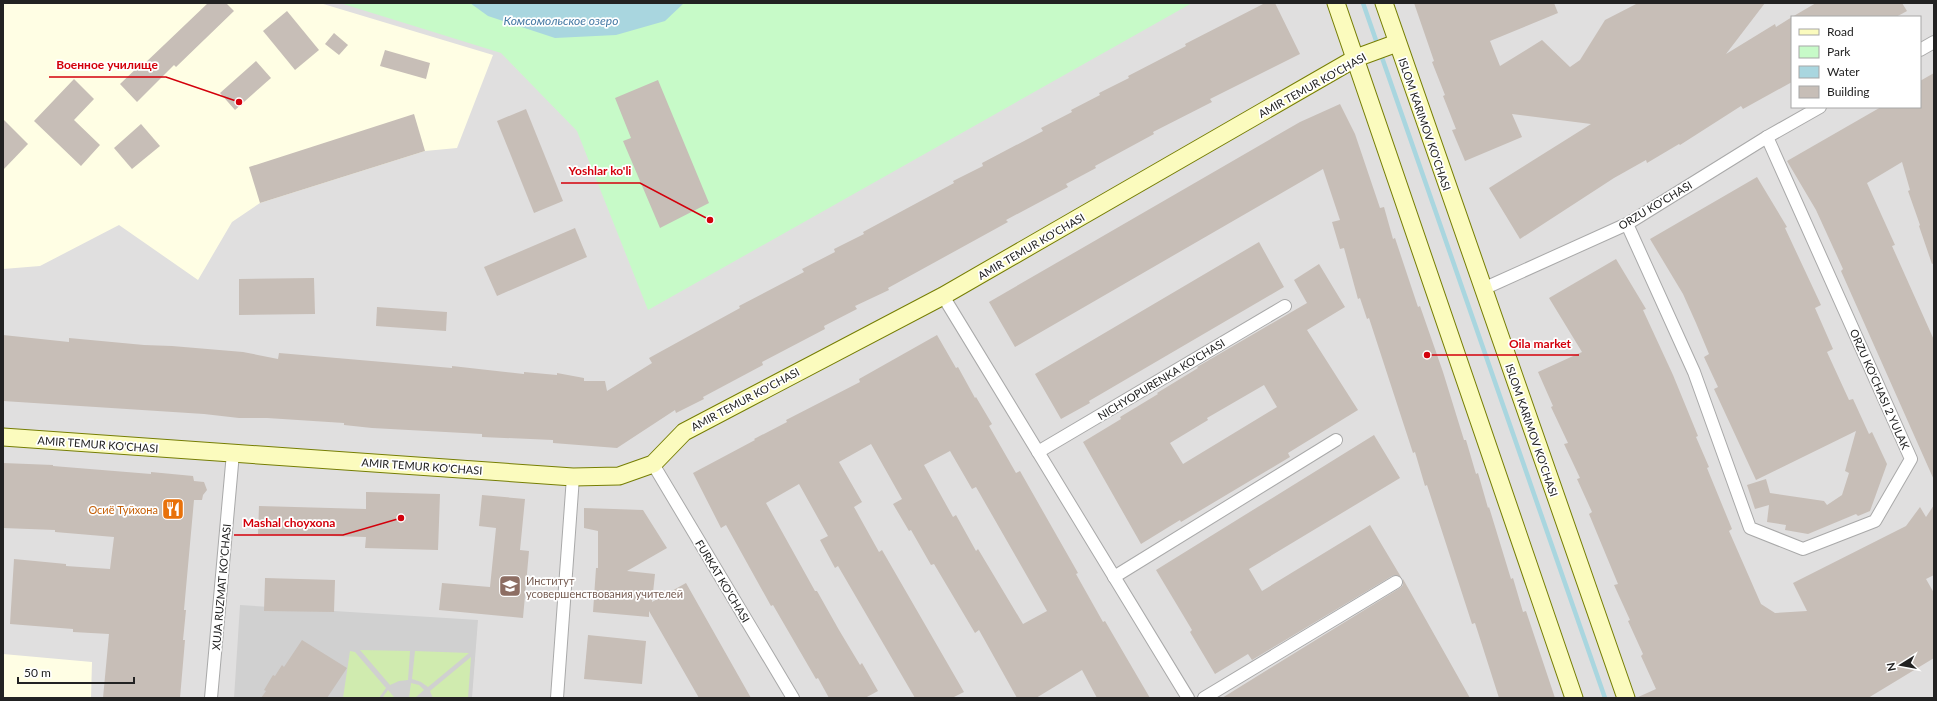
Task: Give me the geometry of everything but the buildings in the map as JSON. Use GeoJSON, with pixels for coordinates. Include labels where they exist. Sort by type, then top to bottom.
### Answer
{"type":"FeatureCollection","features":[{"type":"Feature","properties":{"kind":"street"},"geometry":{"type":"LineString","coordinates":[[1336,3],[1574,698]]}},
{"type":"Feature","properties":{"kind":"street","name":"ISLOM KARIMOV KO'CHASI"},"geometry":{"type":"LineString","coordinates":[[1384,3],[1626,698]]}},
{"type":"Feature","properties":{"kind":"street"},"geometry":{"type":"LineString","coordinates":[[1921,49],[1934,42]]}},
{"type":"Feature","properties":{"kind":"street","name":"AMIR TEMUR KO'CHASI"},"geometry":{"type":"LineString","coordinates":[[3,437],[573,477],[619,476],[653,464],[684,432],[943,296],[1356,58],[1397,43]]}},
{"type":"Feature","properties":{"kind":"street","name":"ORZU KO'CHASI"},"geometry":{"type":"LineString","coordinates":[[1483,288],[1627,224],[1767,137],[1818,108]]}},
{"type":"Feature","properties":{"kind":"street","name":"ORZU KO'CHASI 2 YULAK"},"geometry":{"type":"LineString","coordinates":[[1627,224],[1694,372],[1750,528],[1803,549],[1875,521],[1911,459],[1767,137]]}},
{"type":"Feature","properties":{"kind":"street"},"geometry":{"type":"LineString","coordinates":[[943,296],[1188,698]]}},
{"type":"Feature","properties":{"kind":"street","name":"NICHYOPURENKA KO'CHASI"},"geometry":{"type":"LineString","coordinates":[[1038,452],[1285,306]]}},
{"type":"Feature","properties":{"kind":"street"},"geometry":{"type":"LineString","coordinates":[[1114,577],[1336,440]]}},
{"type":"Feature","properties":{"kind":"street","name":"XUJA RUZMAT KO'CHASI"},"geometry":{"type":"LineString","coordinates":[[211,698],[233,453]]}},
{"type":"Feature","properties":{"kind":"street","name":"FURKAT KO'CHASI"},"geometry":{"type":"LineString","coordinates":[[653,464],[793,698]]}},
{"type":"Feature","properties":{"kind":"street"},"geometry":{"type":"LineString","coordinates":[[557,698],[573,477]]}},
{"type":"Feature","properties":{"kind":"street"},"geometry":{"type":"LineString","coordinates":[[1204,698],[1396,582]]}},
{"type":"Feature","properties":{"kind":"shaded area"},"geometry":{"type":"Polygon","coordinates":[[[3,3],[1934,3],[1934,698],[3,698],[3,3]]]}},
{"type":"Feature","properties":{"kind":"shaded area"},"geometry":{"type":"Polygon","coordinates":[[[3,3],[320,3],[493,55],[457,148],[425,151],[260,203],[232,222],[198,280],[119,225],[40,266],[3,269],[3,3]]]}},
{"type":"Feature","properties":{"kind":"shaded area"},"geometry":{"type":"Polygon","coordinates":[[[240,605],[478,620],[472,698],[234,698],[240,605]]]}},
{"type":"Feature","properties":{"kind":"shaded area"},"geometry":{"type":"Polygon","coordinates":[[[3,654],[92,662],[91,698],[3,698],[3,654]]]}},
{"type":"Feature","properties":{"kind":"green space"},"geometry":{"type":"Polygon","coordinates":[[[340,3],[1192,3],[648,310],[577,131],[501,53],[340,3]]]}},
{"type":"Feature","properties":{"kind":"green space"},"geometry":{"type":"Polygon","coordinates":[[[360,650],[410,651],[408,680],[399,681],[390,685],[360,650]]]}},
{"type":"Feature","properties":{"kind":"green space"},"geometry":{"type":"Polygon","coordinates":[[[350,651],[355,652],[386,688],[379,698],[343,698],[350,651]]]}},
{"type":"Feature","properties":{"kind":"green space"},"geometry":{"type":"Polygon","coordinates":[[[415,651],[469,653],[428,687],[421,682],[412,679],[415,651]]]}},
{"type":"Feature","properties":{"kind":"green space"},"geometry":{"type":"Polygon","coordinates":[[[471,657],[468,698],[433,698],[430,691],[471,657]]]}},
{"type":"Feature","properties":{"kind":"green space"},"geometry":{"type":"Polygon","coordinates":[[[411,683],[419,685],[424,690],[415,698],[409,698],[411,683]]]}},
{"type":"Feature","properties":{"kind":"green space"},"geometry":{"type":"Polygon","coordinates":[[[388,690],[395,698],[382,698],[388,690]]]}},
{"type":"Feature","properties":{"kind":"water","name":"Комсомольское озеро"},"geometry":{"type":"Polygon","coordinates":[[[470,3],[684,3],[665,21],[616,35],[555,38],[488,16],[470,3]]]}},
{"type":"Feature","properties":{"kind":"waterway"},"geometry":{"type":"LineString","coordinates":[[1363,3],[1605,698]]}},
{"type":"Feature","properties":{"kind":"place","name":"Военное училище"},"geometry":{"type":"Point","coordinates":[239,102]}},
{"type":"Feature","properties":{"kind":"place","name":"Yoshlar ko'li"},"geometry":{"type":"Point","coordinates":[710,220]}},
{"type":"Feature","properties":{"kind":"place","name":"Oila market"},"geometry":{"type":"Point","coordinates":[1427,355]}},
{"type":"Feature","properties":{"kind":"place","name":"Осиё Туйхона"},"geometry":{"type":"Point","coordinates":[173,509]}},
{"type":"Feature","properties":{"kind":"place","name":"Mashal choyxona"},"geometry":{"type":"Point","coordinates":[401,518]}},
{"type":"Feature","properties":{"kind":"place","name":"Институт усовершенствования учителей"},"geometry":{"type":"Point","coordinates":[510,586]}}]}
